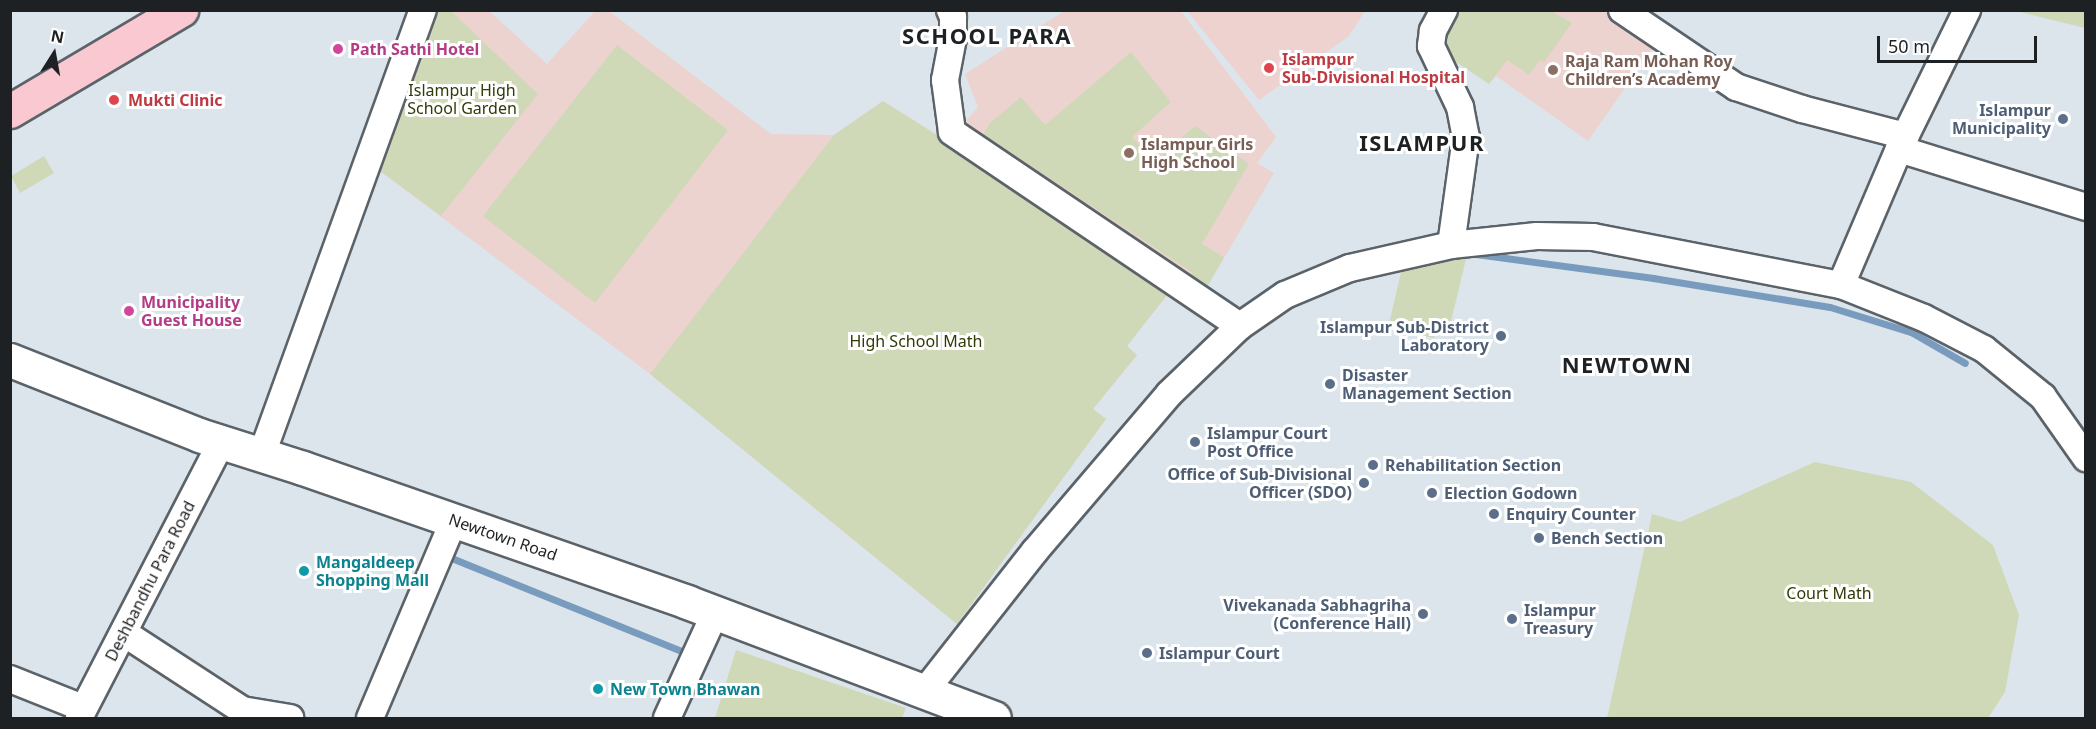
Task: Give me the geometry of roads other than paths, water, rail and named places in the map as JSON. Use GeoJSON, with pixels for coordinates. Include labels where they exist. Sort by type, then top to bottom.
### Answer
{"type":"FeatureCollection","features":[{"type":"Feature","properties":{"kind":"main road"},"geometry":{"type":"LineString","coordinates":[[10,111],[181,10]]}},
{"type":"Feature","properties":{"kind":"street"},"geometry":{"type":"LineString","coordinates":[[262,454],[423,10]]}},
{"type":"Feature","properties":{"kind":"street"},"geometry":{"type":"LineString","coordinates":[[950,10],[953,17],[953,38],[945,80],[952,132],[1240,326]]}},
{"type":"Feature","properties":{"kind":"street"},"geometry":{"type":"LineString","coordinates":[[1444,10],[1433,32],[1431,46],[1460,107],[1466,138],[1451,245]]}},
{"type":"Feature","properties":{"kind":"street"},"geometry":{"type":"LineString","coordinates":[[1622,10],[1736,87],[1902,142],[2085,207]]}},
{"type":"Feature","properties":{"kind":"street"},"geometry":{"type":"LineString","coordinates":[[1841,285],[1902,142],[1967,10]]}},
{"type":"Feature","properties":{"kind":"street"},"geometry":{"type":"LineString","coordinates":[[924,692],[1035,551],[1168,394],[1240,326],[1285,295],[1350,268],[1451,245],[1537,236],[1593,237],[1841,285],[1924,318],[1984,349],[2043,397],[2079,436],[2085,458]]}},
{"type":"Feature","properties":{"kind":"street","name":"Newtown Road"},"geometry":{"type":"LineString","coordinates":[[10,360],[221,443],[262,454],[454,520],[715,613],[994,718]]}},
{"type":"Feature","properties":{"kind":"street","name":"Deshbandhu Para Road"},"geometry":{"type":"LineString","coordinates":[[81,713],[221,443]]}},
{"type":"Feature","properties":{"kind":"street"},"geometry":{"type":"LineString","coordinates":[[370,718],[454,520]]}},
{"type":"Feature","properties":{"kind":"street"},"geometry":{"type":"LineString","coordinates":[[667,718],[715,613]]}},
{"type":"Feature","properties":{"kind":"street"},"geometry":{"type":"LineString","coordinates":[[124,633],[242,710],[290,718]]}},
{"type":"Feature","properties":{"kind":"street"},"geometry":{"type":"LineString","coordinates":[[10,680],[81,713]]}},
{"type":"Feature","properties":{"kind":"waterway"},"geometry":{"type":"LineString","coordinates":[[1476,254],[1653,278],[1830,307],[1911,332],[1965,363]]}},
{"type":"Feature","properties":{"kind":"waterway"},"geometry":{"type":"LineString","coordinates":[[444,555],[689,654]]}},
{"type":"Feature","properties":{"kind":"place","name":"Path Sathi Hotel"},"geometry":{"type":"Point","coordinates":[338,49]}},
{"type":"Feature","properties":{"kind":"place","name":"Islampur Sub-Divisional Hospital"},"geometry":{"type":"Point","coordinates":[1269,68]}},
{"type":"Feature","properties":{"kind":"place","name":"Raja Ram Mohan Roy Children’s Academy"},"geometry":{"type":"Point","coordinates":[1553,70]}},
{"type":"Feature","properties":{"kind":"place","name":"Mukti Clinic"},"geometry":{"type":"Point","coordinates":[114,100]}},
{"type":"Feature","properties":{"kind":"place","name":"Islampur Municipality"},"geometry":{"type":"Point","coordinates":[2063,119]}},
{"type":"Feature","properties":{"kind":"place","name":"Islampur Girls High School"},"geometry":{"type":"Point","coordinates":[1129,153]}},
{"type":"Feature","properties":{"kind":"place","name":"Municipality Guest House"},"geometry":{"type":"Point","coordinates":[129,311]}},
{"type":"Feature","properties":{"kind":"place","name":"Islampur Sub-District Laboratory"},"geometry":{"type":"Point","coordinates":[1501,336]}},
{"type":"Feature","properties":{"kind":"place","name":"Disaster Management Section"},"geometry":{"type":"Point","coordinates":[1330,384]}},
{"type":"Feature","properties":{"kind":"place","name":"Islampur Court Post Office"},"geometry":{"type":"Point","coordinates":[1195,442]}},
{"type":"Feature","properties":{"kind":"place","name":"Rehabilitation Section"},"geometry":{"type":"Point","coordinates":[1373,465]}},
{"type":"Feature","properties":{"kind":"place","name":"Office of Sub-Divisional Officer (SDO)"},"geometry":{"type":"Point","coordinates":[1364,483]}},
{"type":"Feature","properties":{"kind":"place","name":"Election Godown"},"geometry":{"type":"Point","coordinates":[1432,493]}},
{"type":"Feature","properties":{"kind":"place","name":"Enquiry Counter"},"geometry":{"type":"Point","coordinates":[1494,514]}},
{"type":"Feature","properties":{"kind":"place","name":"Bench Section"},"geometry":{"type":"Point","coordinates":[1539,538]}},
{"type":"Feature","properties":{"kind":"place","name":"Mangaldeep Shopping Mall"},"geometry":{"type":"Point","coordinates":[304,571]}},
{"type":"Feature","properties":{"kind":"place","name":"Vivekanada Sabhagriha (Conference Hall)"},"geometry":{"type":"Point","coordinates":[1423,614]}},
{"type":"Feature","properties":{"kind":"place","name":"Islampur Treasury"},"geometry":{"type":"Point","coordinates":[1512,619]}},
{"type":"Feature","properties":{"kind":"place","name":"Islampur Court"},"geometry":{"type":"Point","coordinates":[1147,653]}},
{"type":"Feature","properties":{"kind":"place","name":"New Town Bhawan"},"geometry":{"type":"Point","coordinates":[598,689]}},
{"type":"Feature","properties":{"kind":"district","name":"SCHOOL PARA"},"geometry":{"type":"Point","coordinates":[987,36]}},
{"type":"Feature","properties":{"kind":"district","name":"ISLAMPUR"},"geometry":{"type":"Point","coordinates":[1422,143]}},
{"type":"Feature","properties":{"kind":"district","name":"NEWTOWN"},"geometry":{"type":"Point","coordinates":[1627,365]}},
{"type":"Feature","properties":{"kind":"park label","name":"Islampur High School Garden"},"geometry":{"type":"Point","coordinates":[462,99]}},
{"type":"Feature","properties":{"kind":"park label","name":"High School Math"},"geometry":{"type":"Point","coordinates":[916,341]}},
{"type":"Feature","properties":{"kind":"park label","name":"Court Math"},"geometry":{"type":"Point","coordinates":[1829,593]}}]}
